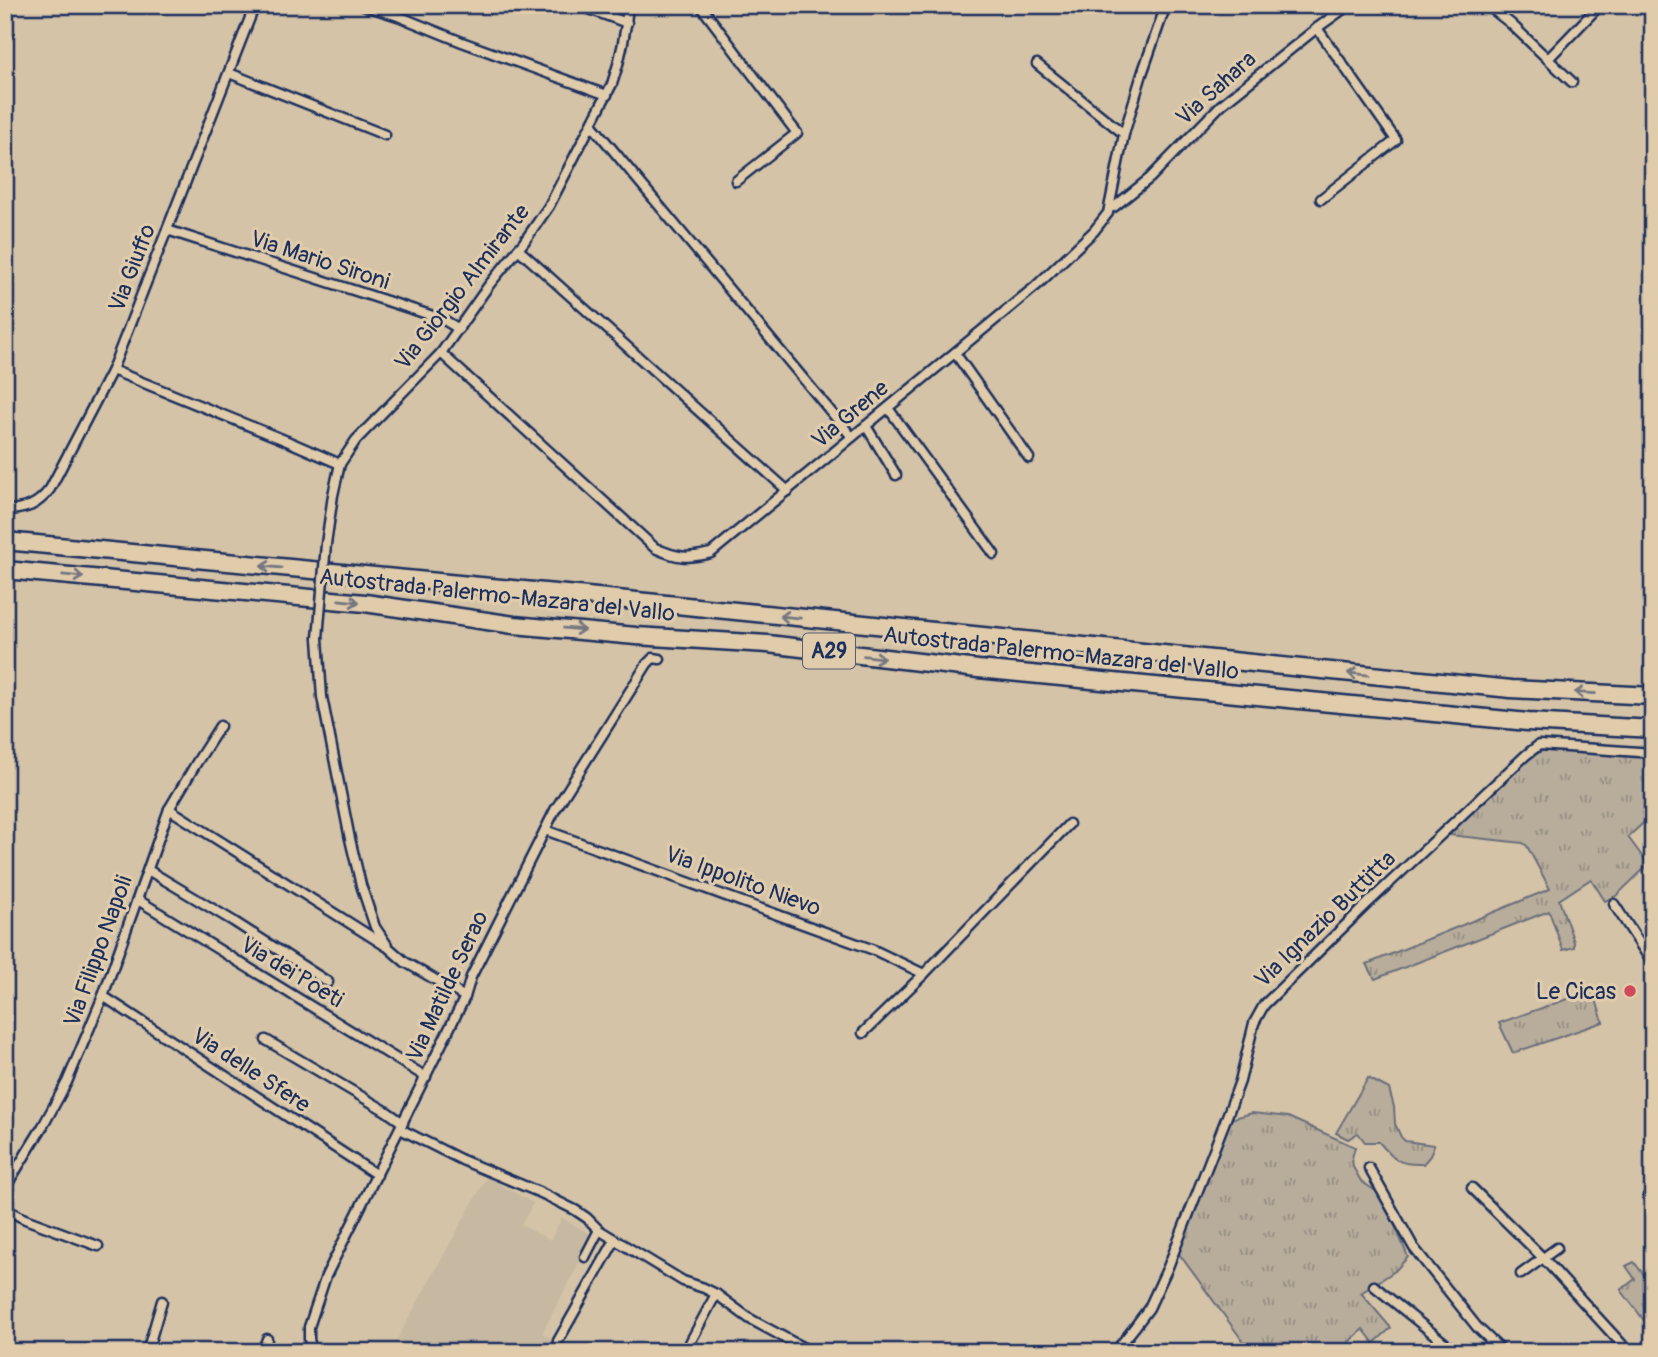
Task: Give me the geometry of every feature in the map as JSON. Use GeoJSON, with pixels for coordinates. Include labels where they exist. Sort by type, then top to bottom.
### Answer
{"type":"FeatureCollection","features":[{"type":"Feature","properties":{"kind":"highway","name":"Autostrada Palermo-Mazara del Vallo"},"geometry":{"type":"LineString","coordinates":[[5,541],[578,595],[1511,689],[1653,696]]}},
{"type":"Feature","properties":{"kind":"highway","name":"Autostrada Palermo-Mazara del Vallo"},"geometry":{"type":"LineString","coordinates":[[5,570],[365,603],[514,625],[768,644],[978,669],[1528,722],[1653,729]]}},
{"type":"Feature","properties":{"kind":"street","name":"Via Giuffo"},"geometry":{"type":"LineString","coordinates":[[5,511],[27,508],[40,501],[50,489],[112,370],[255,5]]}},
{"type":"Feature","properties":{"kind":"street"},"geometry":{"type":"LineString","coordinates":[[363,5],[607,94]]}},
{"type":"Feature","properties":{"kind":"street"},"geometry":{"type":"LineString","coordinates":[[578,5],[627,23]]}},
{"type":"Feature","properties":{"kind":"street","name":"Via Giorgio Almirante"},"geometry":{"type":"LineString","coordinates":[[340,464],[356,440],[441,353],[549,206],[592,125],[619,64],[628,5]]}},
{"type":"Feature","properties":{"kind":"street"},"geometry":{"type":"LineString","coordinates":[[699,5],[797,133],[736,181]]}},
{"type":"Feature","properties":{"kind":"street","name":"Via Grene"},"geometry":{"type":"LineString","coordinates":[[441,353],[655,548],[674,556],[693,558],[711,553],[1036,285],[1094,231],[1108,212],[1124,134],[1166,5]]}},
{"type":"Feature","properties":{"kind":"street","name":"Via Sahara"},"geometry":{"type":"LineString","coordinates":[[1114,207],[1150,178],[1221,105],[1349,5]]}},
{"type":"Feature","properties":{"kind":"street"},"geometry":{"type":"LineString","coordinates":[[1487,5],[1510,23],[1572,82]]}},
{"type":"Feature","properties":{"kind":"street"},"geometry":{"type":"LineString","coordinates":[[1548,60],[1600,5]]}},
{"type":"Feature","properties":{"kind":"street"},"geometry":{"type":"LineString","coordinates":[[1317,28],[1396,140],[1321,199]]}},
{"type":"Feature","properties":{"kind":"street"},"geometry":{"type":"LineString","coordinates":[[1037,64],[1124,134]]}},
{"type":"Feature","properties":{"kind":"street"},"geometry":{"type":"LineString","coordinates":[[229,73],[384,135]]}},
{"type":"Feature","properties":{"kind":"street"},"geometry":{"type":"LineString","coordinates":[[592,125],[852,437]]}},
{"type":"Feature","properties":{"kind":"street","name":"Via Mario Sironi"},"geometry":{"type":"LineString","coordinates":[[167,230],[424,313],[459,329]]}},
{"type":"Feature","properties":{"kind":"street"},"geometry":{"type":"LineString","coordinates":[[518,249],[788,491]]}},
{"type":"Feature","properties":{"kind":"street"},"geometry":{"type":"LineString","coordinates":[[955,353],[1028,458]]}},
{"type":"Feature","properties":{"kind":"street"},"geometry":{"type":"LineString","coordinates":[[112,370],[340,464],[326,544],[318,638],[322,697],[361,886],[375,927],[389,948]]}},
{"type":"Feature","properties":{"kind":"street"},"geometry":{"type":"LineString","coordinates":[[888,408],[993,554]]}},
{"type":"Feature","properties":{"kind":"street"},"geometry":{"type":"LineString","coordinates":[[866,426],[896,475]]}},
{"type":"Feature","properties":{"kind":"street","name":"Via Matilde Serao"},"geometry":{"type":"LineString","coordinates":[[312,1352],[309,1327],[326,1276],[465,997],[471,976],[555,810],[647,664],[653,658],[660,659]]}},
{"type":"Feature","properties":{"kind":"street","name":"Via Filippo Napoli"},"geometry":{"type":"LineString","coordinates":[[5,1188],[67,1082],[103,996],[169,809],[220,726]]}},
{"type":"Feature","properties":{"kind":"street","name":"Via Ignazio Buttitta"},"geometry":{"type":"LineString","coordinates":[[1115,1352],[1149,1308],[1168,1267],[1236,1091],[1254,1023],[1264,1005],[1407,866],[1539,745],[1653,753]]}},
{"type":"Feature","properties":{"kind":"street"},"geometry":{"type":"LineString","coordinates":[[169,809],[389,948],[405,962],[465,997]]}},
{"type":"Feature","properties":{"kind":"street"},"geometry":{"type":"LineString","coordinates":[[863,1033],[1069,824]]}},
{"type":"Feature","properties":{"kind":"street","name":"Via Ippolito Nievo"},"geometry":{"type":"LineString","coordinates":[[545,830],[874,950],[924,974]]}},
{"type":"Feature","properties":{"kind":"street"},"geometry":{"type":"LineString","coordinates":[[148,870],[233,920],[328,982]]}},
{"type":"Feature","properties":{"kind":"street","name":"Via dei Poeti"},"geometry":{"type":"LineString","coordinates":[[138,901],[426,1077]]}},
{"type":"Feature","properties":{"kind":"street"},"geometry":{"type":"LineString","coordinates":[[1614,904],[1653,964]]}},
{"type":"Feature","properties":{"kind":"street","name":"Via delle Sfere"},"geometry":{"type":"LineString","coordinates":[[103,996],[377,1175]]}},
{"type":"Feature","properties":{"kind":"street"},"geometry":{"type":"LineString","coordinates":[[266,1040],[386,1111],[401,1126],[462,1160],[575,1210],[599,1230],[683,1281],[704,1287],[750,1319],[811,1352]]}},
{"type":"Feature","properties":{"kind":"street"},"geometry":{"type":"LineString","coordinates":[[1369,1168],[1414,1248],[1477,1327],[1503,1352]]}},
{"type":"Feature","properties":{"kind":"street"},"geometry":{"type":"LineString","coordinates":[[1472,1188],[1543,1258],[1629,1352]]}},
{"type":"Feature","properties":{"kind":"street"},"geometry":{"type":"LineString","coordinates":[[5,1209],[98,1246]]}},
{"type":"Feature","properties":{"kind":"street"},"geometry":{"type":"LineString","coordinates":[[585,1257],[599,1230]]}},
{"type":"Feature","properties":{"kind":"street"},"geometry":{"type":"LineString","coordinates":[[558,1341],[615,1240]]}},
{"type":"Feature","properties":{"kind":"street"},"geometry":{"type":"LineString","coordinates":[[1521,1274],[1557,1248]]}},
{"type":"Feature","properties":{"kind":"street"},"geometry":{"type":"LineString","coordinates":[[1374,1286],[1456,1352]]}},
{"type":"Feature","properties":{"kind":"street"},"geometry":{"type":"LineString","coordinates":[[685,1352],[716,1294]]}},
{"type":"Feature","properties":{"kind":"street"},"geometry":{"type":"LineString","coordinates":[[147,1352],[162,1301]]}},
{"type":"Feature","properties":{"kind":"street"},"geometry":{"type":"LineString","coordinates":[[262,1352],[267,1339]]}},
{"type":"Feature","properties":{"kind":"shaded area"},"geometry":{"type":"Polygon","coordinates":[[[487,1177],[533,1203],[521,1225],[550,1240],[562,1218],[593,1236],[542,1333],[562,1346],[559,1352],[390,1352],[487,1177]]]}},
{"type":"Feature","properties":{"kind":"green space"},"geometry":{"type":"Polygon","coordinates":[[[1545,750],[1653,757],[1653,814],[1628,837],[1647,863],[1646,867],[1616,896],[1605,901],[1591,879],[1559,900],[1574,947],[1563,950],[1549,911],[1375,979],[1367,964],[1550,889],[1523,843],[1449,835],[1521,763],[1545,750]]]}},
{"type":"Feature","properties":{"kind":"green space"},"geometry":{"type":"Polygon","coordinates":[[[1593,990],[1603,1022],[1513,1053],[1499,1023],[1593,990]]]}},
{"type":"Feature","properties":{"kind":"green space"},"geometry":{"type":"Polygon","coordinates":[[[1368,1078],[1389,1089],[1395,1124],[1401,1137],[1405,1141],[1434,1145],[1423,1164],[1408,1164],[1398,1160],[1379,1142],[1365,1142],[1358,1133],[1348,1139],[1336,1133],[1368,1078]]]}},
{"type":"Feature","properties":{"kind":"green space"},"geometry":{"type":"Polygon","coordinates":[[[1252,1113],[1288,1117],[1355,1147],[1353,1167],[1361,1181],[1377,1192],[1408,1257],[1395,1271],[1361,1293],[1391,1328],[1374,1343],[1363,1329],[1338,1352],[1316,1348],[1304,1352],[1251,1352],[1177,1251],[1230,1119],[1252,1113]]]}},
{"type":"Feature","properties":{"kind":"green space"},"geometry":{"type":"Polygon","coordinates":[[[1634,1262],[1653,1287],[1653,1332],[1621,1290],[1635,1279],[1626,1266],[1634,1262]]]}},
{"type":"Feature","properties":{"kind":"place","name":"Le Cicas"},"geometry":{"type":"Point","coordinates":[1630,991]}}]}
